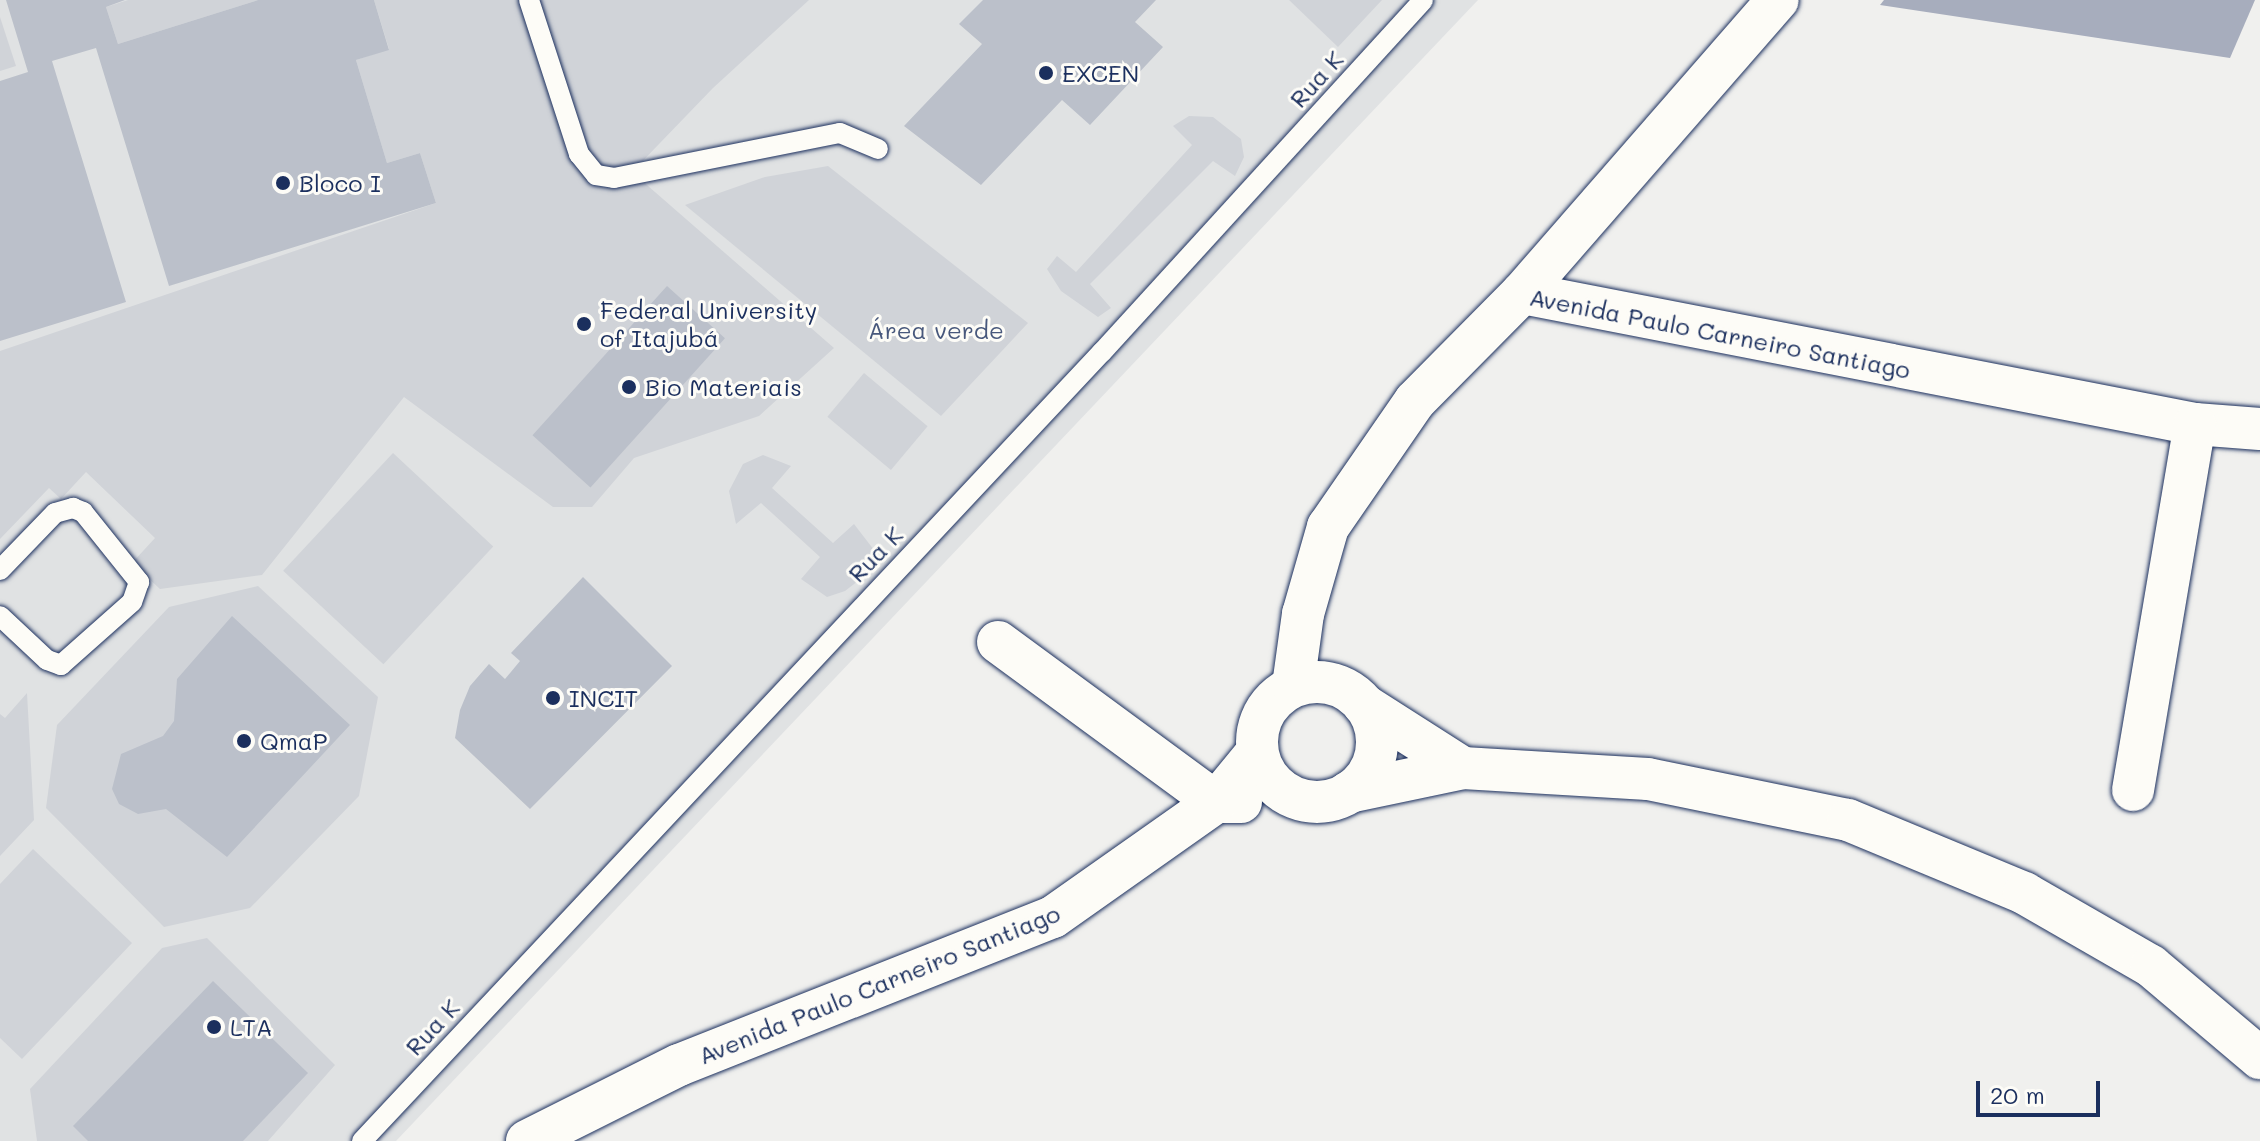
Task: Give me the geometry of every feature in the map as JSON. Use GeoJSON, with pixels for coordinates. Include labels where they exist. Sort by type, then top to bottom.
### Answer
{"type":"FeatureCollection","features":[{"type":"Feature","properties":{"kind":"street"},"geometry":{"type":"LineString","coordinates":[[1522,293],[1756,7]]}},
{"type":"Feature","properties":{"kind":"street","name":"Avenida Paulo Carneiro Santiago"},"geometry":{"type":"LineString","coordinates":[[1293,686],[1303,614],[1328,527],[1415,401],[1522,293],[2195,424],[2260,429]]}},
{"type":"Feature","properties":{"kind":"street"},"geometry":{"type":"LineString","coordinates":[[2133,790],[2195,424]]}},
{"type":"Feature","properties":{"kind":"street"},"geometry":{"type":"LineString","coordinates":[[1303,614],[1357,698],[1377,742],[1369,770],[1330,797],[1275,787],[1257,752],[1264,713],[1293,686],[1312,682],[1357,698],[1463,768]]}},
{"type":"Feature","properties":{"kind":"street"},"geometry":{"type":"LineString","coordinates":[[998,642],[1216,802],[1330,797],[1463,768],[1648,779],[1848,820],[2050,908],[2151,966],[2260,1058]]}},
{"type":"Feature","properties":{"kind":"street","name":"Avenida Paulo Carneiro Santiago"},"geometry":{"type":"LineString","coordinates":[[527,1141],[679,1065],[1053,917],[1216,802],[1257,752]]}},
{"type":"Feature","properties":{"kind":"lane"},"geometry":{"type":"LineString","coordinates":[[529,0],[579,154],[596,175],[614,178],[840,133],[878,149]]}},
{"type":"Feature","properties":{"kind":"lane","name":"Rua K"},"geometry":{"type":"LineString","coordinates":[[362,1141],[1102,352],[1423,0]]}},
{"type":"Feature","properties":{"kind":"lane"},"geometry":{"type":"LineString","coordinates":[[0,570],[55,513],[73,508],[83,512],[139,582],[132,602],[61,665],[47,660],[0,616]]}},
{"type":"Feature","properties":{"kind":"shaded area","name":"Federal University of Itajubá"},"geometry":{"type":"Polygon","coordinates":[[[0,0],[1478,0],[396,1141],[0,1141],[0,0]]]}},
{"type":"Feature","properties":{"kind":"green space"},"geometry":{"type":"Polygon","coordinates":[[[128,0],[258,0],[118,44],[106,7],[128,0]]]}},
{"type":"Feature","properties":{"kind":"green space"},"geometry":{"type":"Polygon","coordinates":[[[374,0],[809,0],[713,88],[632,172],[834,348],[759,416],[634,458],[592,507],[553,507],[404,397],[262,575],[160,589],[132,563],[155,538],[86,472],[61,499],[49,488],[0,539],[0,351],[436,203],[420,153],[387,163],[356,60],[389,49],[374,0]]]}},
{"type":"Feature","properties":{"kind":"green space"},"geometry":{"type":"Polygon","coordinates":[[[1289,0],[1382,0],[1338,47],[1289,0]]]}},
{"type":"Feature","properties":{"kind":"green space"},"geometry":{"type":"Polygon","coordinates":[[[0,17],[16,66],[0,71],[0,17]]]}},
{"type":"Feature","properties":{"kind":"green space"},"geometry":{"type":"Polygon","coordinates":[[[1189,116],[1213,117],[1241,139],[1244,157],[1235,176],[1213,161],[1090,284],[1111,308],[1098,317],[1061,291],[1047,269],[1057,256],[1076,272],[1192,145],[1173,126],[1189,116]]]}},
{"type":"Feature","properties":{"kind":"green space","name":"Área verde"},"geometry":{"type":"Polygon","coordinates":[[[828,166],[1028,323],[941,416],[685,205],[765,177],[828,166]]]}},
{"type":"Feature","properties":{"kind":"green space"},"geometry":{"type":"Polygon","coordinates":[[[864,373],[928,426],[891,470],[827,417],[864,373]]]}},
{"type":"Feature","properties":{"kind":"green space"},"geometry":{"type":"Polygon","coordinates":[[[393,453],[493,546],[383,664],[283,571],[393,453]]]}},
{"type":"Feature","properties":{"kind":"green space"},"geometry":{"type":"Polygon","coordinates":[[[763,455],[791,466],[772,488],[833,543],[854,524],[874,550],[867,574],[845,591],[827,597],[801,579],[820,557],[761,503],[736,524],[729,491],[743,464],[763,455]]]}},
{"type":"Feature","properties":{"kind":"green space"},"geometry":{"type":"Polygon","coordinates":[[[258,586],[378,697],[359,796],[250,908],[164,927],[46,808],[57,725],[169,607],[258,586]]]}},
{"type":"Feature","properties":{"kind":"green space"},"geometry":{"type":"Polygon","coordinates":[[[27,693],[34,820],[0,856],[0,714],[5,718],[27,693]]]}},
{"type":"Feature","properties":{"kind":"green space"},"geometry":{"type":"Polygon","coordinates":[[[33,849],[132,943],[22,1059],[0,1038],[0,884],[33,849]]]}},
{"type":"Feature","properties":{"kind":"green space"},"geometry":{"type":"Polygon","coordinates":[[[207,938],[335,1065],[268,1141],[37,1141],[30,1089],[162,948],[207,938]]]}},
{"type":"Feature","properties":{"kind":"water"},"geometry":{"type":"Polygon","coordinates":[[[1884,0],[2255,0],[2230,58],[1880,5],[1884,0]]]}},
{"type":"Feature","properties":{"kind":"building","name":"Bloco I"},"geometry":{"type":"Polygon","coordinates":[[[6,0],[125,0],[106,7],[118,44],[258,0],[374,0],[389,50],[356,60],[387,163],[420,153],[436,203],[169,286],[96,48],[52,61],[126,302],[0,341],[0,81],[28,72],[6,0]]]}},
{"type":"Feature","properties":{"kind":"building","name":"EXCEN"},"geometry":{"type":"Polygon","coordinates":[[[983,0],[1156,0],[1135,22],[1163,47],[1090,125],[1062,100],[981,185],[904,126],[982,44],[959,24],[983,0]]]}},
{"type":"Feature","properties":{"kind":"building","name":"Bio Materiais"},"geometry":{"type":"Polygon","coordinates":[[[667,286],[725,338],[590,488],[533,435],[667,286]]]}},
{"type":"Feature","properties":{"kind":"building","name":"INCIT"},"geometry":{"type":"Polygon","coordinates":[[[583,577],[672,666],[530,809],[455,738],[460,710],[470,686],[489,664],[505,679],[520,661],[511,653],[583,577]]]}},
{"type":"Feature","properties":{"kind":"building","name":"QmaP"},"geometry":{"type":"Polygon","coordinates":[[[232,616],[350,725],[227,857],[166,809],[138,814],[119,804],[112,789],[121,754],[163,736],[174,721],[177,679],[232,616]]]}},
{"type":"Feature","properties":{"kind":"building","name":"LTA"},"geometry":{"type":"Polygon","coordinates":[[[213,981],[308,1073],[243,1141],[88,1141],[73,1126],[213,981]]]}},
{"type":"Feature","properties":{"kind":"place","name":"EXCEN"},"geometry":{"type":"Point","coordinates":[1046,73]}},
{"type":"Feature","properties":{"kind":"place","name":"Bloco I"},"geometry":{"type":"Point","coordinates":[283,183]}},
{"type":"Feature","properties":{"kind":"place","name":"Federal University of Itajubá"},"geometry":{"type":"Point","coordinates":[584,324]}},
{"type":"Feature","properties":{"kind":"place","name":"Bio Materiais"},"geometry":{"type":"Point","coordinates":[629,387]}},
{"type":"Feature","properties":{"kind":"place","name":"INCIT"},"geometry":{"type":"Point","coordinates":[553,698]}},
{"type":"Feature","properties":{"kind":"place","name":"QmaP"},"geometry":{"type":"Point","coordinates":[244,741]}},
{"type":"Feature","properties":{"kind":"place","name":"LTA"},"geometry":{"type":"Point","coordinates":[214,1027]}}]}
